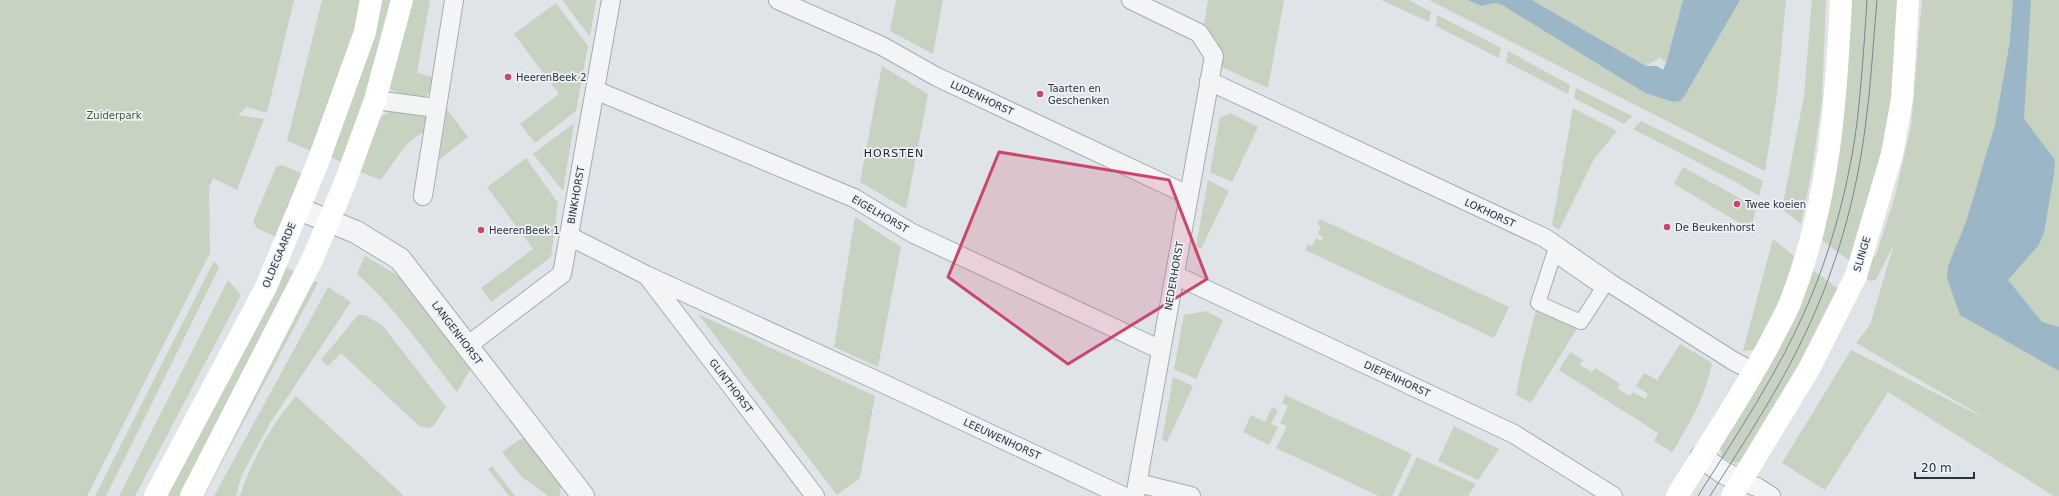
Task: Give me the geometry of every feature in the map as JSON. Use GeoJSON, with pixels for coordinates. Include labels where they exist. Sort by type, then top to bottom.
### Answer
{"type":"FeatureCollection","features":[{"type":"Feature","properties":{"kind":"main road","name":"OLDEGAARDE"},"geometry":{"type":"LineString","coordinates":[[155,496],[266,287],[318,162],[365,32],[371,0]]}},
{"type":"Feature","properties":{"kind":"main road"},"geometry":{"type":"LineString","coordinates":[[191,496],[307,268],[329,221],[344,185],[374,100],[402,0]]}},
{"type":"Feature","properties":{"kind":"main road"},"geometry":{"type":"LineString","coordinates":[[1677,496],[1755,372],[1790,304],[1811,243],[1829,152],[1836,97],[1841,0]]}},
{"type":"Feature","properties":{"kind":"main road","name":"SLINGE"},"geometry":{"type":"LineString","coordinates":[[1736,489],[1809,370],[1856,276],[1892,154],[1902,99],[1908,0]]}},
{"type":"Feature","properties":{"kind":"street"},"geometry":{"type":"LineString","coordinates":[[423,196],[454,0]]}},
{"type":"Feature","properties":{"kind":"street","name":"BINKHORST"},"geometry":{"type":"LineString","coordinates":[[467,346],[562,274],[611,0]]}},
{"type":"Feature","properties":{"kind":"street","name":"LUDENHORST"},"geometry":{"type":"LineString","coordinates":[[778,0],[882,46],[937,77],[1188,195]]}},
{"type":"Feature","properties":{"kind":"street","name":"NEDERHORST"},"geometry":{"type":"LineString","coordinates":[[1131,0],[1199,33],[1214,56],[1136,489]]}},
{"type":"Feature","properties":{"kind":"street","name":"LOKHORST"},"geometry":{"type":"LineString","coordinates":[[1209,81],[1545,238],[1610,283],[1735,362],[1755,372]]}},
{"type":"Feature","properties":{"kind":"street","name":"EIGELHORST"},"geometry":{"type":"LineString","coordinates":[[595,90],[854,198],[912,233],[1161,350]]}},
{"type":"Feature","properties":{"kind":"street"},"geometry":{"type":"LineString","coordinates":[[374,100],[436,108]]}},
{"type":"Feature","properties":{"kind":"street","name":"LANGENHORST"},"geometry":{"type":"LineString","coordinates":[[299,209],[356,232],[400,259],[583,496]]}},
{"type":"Feature","properties":{"kind":"street","name":"GLINTHORST"},"geometry":{"type":"LineString","coordinates":[[569,236],[646,275],[880,382]]}},
{"type":"Feature","properties":{"kind":"street"},"geometry":{"type":"LineString","coordinates":[[1554,254],[1603,288],[1581,322],[1538,303],[1554,254]]}},
{"type":"Feature","properties":{"kind":"street","name":"GLINTHORST"},"geometry":{"type":"LineString","coordinates":[[646,275],[815,496]]}},
{"type":"Feature","properties":{"kind":"street","name":"DIEPENHORST"},"geometry":{"type":"LineString","coordinates":[[1175,275],[1514,434],[1613,496]]}},
{"type":"Feature","properties":{"kind":"street","name":"LEEUWENHORST"},"geometry":{"type":"LineString","coordinates":[[880,382],[1123,496]]}},
{"type":"Feature","properties":{"kind":"street"},"geometry":{"type":"LineString","coordinates":[[1701,457],[1724,473],[1736,489],[1757,487],[1771,496]]}},
{"type":"Feature","properties":{"kind":"street"},"geometry":{"type":"LineString","coordinates":[[1136,489],[1191,496]]}},
{"type":"Feature","properties":{"kind":"highlighted area"},"geometry":{"type":"Polygon","coordinates":[[[999,152],[1169,180],[1207,279],[1068,364],[948,277],[999,152]]]}},
{"type":"Feature","properties":{"kind":"green space","name":"Zuiderpark"},"geometry":{"type":"Polygon","coordinates":[[[0,0],[294,0],[267,113],[247,107],[238,115],[264,119],[237,190],[213,178],[209,187],[210,253],[87,496],[0,496],[0,0]]]}},
{"type":"Feature","properties":{"kind":"green space"},"geometry":{"type":"Polygon","coordinates":[[[322,0],[360,0],[353,35],[314,152],[287,141],[322,0]]]}},
{"type":"Feature","properties":{"kind":"green space"},"geometry":{"type":"Polygon","coordinates":[[[375,0],[397,0],[344,163],[328,156],[375,0]]]}},
{"type":"Feature","properties":{"kind":"green space"},"geometry":{"type":"Polygon","coordinates":[[[410,0],[430,0],[417,73],[433,77],[430,91],[426,96],[407,95],[389,88],[410,0]]]}},
{"type":"Feature","properties":{"kind":"green space"},"geometry":{"type":"Polygon","coordinates":[[[562,0],[596,0],[590,37],[562,0]]]}},
{"type":"Feature","properties":{"kind":"green space"},"geometry":{"type":"Polygon","coordinates":[[[896,0],[943,0],[933,54],[890,31],[896,0]]]}},
{"type":"Feature","properties":{"kind":"green space"},"geometry":{"type":"Polygon","coordinates":[[[1208,0],[1284,0],[1268,88],[1217,65],[1218,48],[1215,39],[1203,30],[1208,0]]]}},
{"type":"Feature","properties":{"kind":"green space"},"geometry":{"type":"Polygon","coordinates":[[[1381,0],[1409,0],[1431,12],[1429,22],[1381,0]]]}},
{"type":"Feature","properties":{"kind":"green space"},"geometry":{"type":"Polygon","coordinates":[[[1429,0],[1468,0],[1481,6],[1495,3],[1502,5],[1645,93],[1673,102],[1684,97],[1740,0],[1786,0],[1777,94],[1765,171],[1429,0]]]}},
{"type":"Feature","properties":{"kind":"green space"},"geometry":{"type":"Polygon","coordinates":[[[1532,0],[1683,0],[1666,63],[1659,57],[1646,66],[1532,0]]]}},
{"type":"Feature","properties":{"kind":"green space"},"geometry":{"type":"Polygon","coordinates":[[[1812,0],[1826,0],[1822,100],[1812,170],[1801,224],[1782,209],[1804,96],[1812,0]]]}},
{"type":"Feature","properties":{"kind":"green space"},"geometry":{"type":"Polygon","coordinates":[[[1847,0],[1901,0],[1887,152],[1851,262],[1819,238],[1847,0]]]}},
{"type":"Feature","properties":{"kind":"green space"},"geometry":{"type":"Polygon","coordinates":[[[1922,0],[2059,0],[2059,496],[2054,496],[1888,392],[1825,490],[1782,463],[1851,350],[1992,422],[1856,343],[1870,325],[1894,244],[1876,280],[1870,281],[1861,275],[1870,254],[1876,256],[1895,196],[1911,126],[1922,0]]]}},
{"type":"Feature","properties":{"kind":"green space"},"geometry":{"type":"Polygon","coordinates":[[[556,3],[588,46],[576,111],[535,143],[520,124],[559,94],[514,34],[556,3]]]}},
{"type":"Feature","properties":{"kind":"green space"},"geometry":{"type":"Polygon","coordinates":[[[1437,15],[1501,48],[1499,58],[1436,26],[1437,15]]]}},
{"type":"Feature","properties":{"kind":"green space"},"geometry":{"type":"Polygon","coordinates":[[[1508,51],[1570,85],[1568,94],[1506,62],[1508,51]]]}},
{"type":"Feature","properties":{"kind":"green space"},"geometry":{"type":"Polygon","coordinates":[[[882,66],[928,94],[906,209],[860,182],[882,66]]]}},
{"type":"Feature","properties":{"kind":"green space"},"geometry":{"type":"Polygon","coordinates":[[[1576,88],[1632,116],[1624,124],[1574,98],[1576,88]]]}},
{"type":"Feature","properties":{"kind":"green space"},"geometry":{"type":"Polygon","coordinates":[[[1573,108],[1617,131],[1594,159],[1559,230],[1552,225],[1573,108]]]}},
{"type":"Feature","properties":{"kind":"green space"},"geometry":{"type":"Polygon","coordinates":[[[447,109],[468,137],[439,160],[447,109]]]}},
{"type":"Feature","properties":{"kind":"green space"},"geometry":{"type":"Polygon","coordinates":[[[390,111],[429,116],[427,132],[420,134],[407,144],[381,180],[356,170],[364,145],[372,129],[383,116],[390,111]]]}},
{"type":"Feature","properties":{"kind":"green space"},"geometry":{"type":"Polygon","coordinates":[[[1230,113],[1258,127],[1232,182],[1210,172],[1220,118],[1230,113]]]}},
{"type":"Feature","properties":{"kind":"green space"},"geometry":{"type":"Polygon","coordinates":[[[1641,121],[1763,181],[1759,196],[1736,182],[1633,129],[1641,121]]]}},
{"type":"Feature","properties":{"kind":"green space"},"geometry":{"type":"Polygon","coordinates":[[[574,123],[563,191],[533,154],[574,123]]]}},
{"type":"Feature","properties":{"kind":"green space"},"geometry":{"type":"Polygon","coordinates":[[[526,158],[558,203],[551,257],[491,302],[481,288],[533,249],[487,187],[526,158]]]}},
{"type":"Feature","properties":{"kind":"green space"},"geometry":{"type":"Polygon","coordinates":[[[282,165],[305,175],[278,238],[257,228],[253,222],[276,167],[282,165]]]}},
{"type":"Feature","properties":{"kind":"green space"},"geometry":{"type":"Polygon","coordinates":[[[1683,167],[1756,207],[1751,230],[1674,184],[1683,167]]]}},
{"type":"Feature","properties":{"kind":"green space"},"geometry":{"type":"Polygon","coordinates":[[[1208,180],[1229,191],[1201,249],[1196,246],[1208,180]]]}},
{"type":"Feature","properties":{"kind":"green space"},"geometry":{"type":"Polygon","coordinates":[[[855,217],[901,247],[878,367],[834,347],[855,217]]]}},
{"type":"Feature","properties":{"kind":"green space"},"geometry":{"type":"Polygon","coordinates":[[[1320,219],[1509,307],[1494,338],[1305,250],[1308,244],[1312,246],[1316,238],[1321,241],[1323,237],[1318,234],[1321,227],[1317,224],[1320,219]]]}},
{"type":"Feature","properties":{"kind":"green space"},"geometry":{"type":"Polygon","coordinates":[[[1773,239],[1800,261],[1761,349],[1743,351],[1773,239]]]}},
{"type":"Feature","properties":{"kind":"green space"},"geometry":{"type":"Polygon","coordinates":[[[365,256],[397,275],[415,292],[472,366],[457,392],[385,301],[357,274],[365,256]]]}},
{"type":"Feature","properties":{"kind":"green space"},"geometry":{"type":"Polygon","coordinates":[[[214,261],[219,268],[106,496],[95,496],[214,261]]]}},
{"type":"Feature","properties":{"kind":"green space"},"geometry":{"type":"Polygon","coordinates":[[[281,265],[297,273],[180,496],[160,496],[281,265]]]}},
{"type":"Feature","properties":{"kind":"green space"},"geometry":{"type":"Polygon","coordinates":[[[1810,268],[1840,290],[1746,462],[1734,463],[1722,457],[1719,443],[1810,268]]]}},
{"type":"Feature","properties":{"kind":"green space"},"geometry":{"type":"Polygon","coordinates":[[[310,279],[318,283],[204,496],[196,496],[310,279]]]}},
{"type":"Feature","properties":{"kind":"green space"},"geometry":{"type":"Polygon","coordinates":[[[228,280],[241,295],[135,496],[119,496],[228,280]]]}},
{"type":"Feature","properties":{"kind":"green space"},"geometry":{"type":"Polygon","coordinates":[[[328,287],[351,302],[270,423],[241,477],[236,496],[214,496],[328,287]]]}},
{"type":"Feature","properties":{"kind":"green space"},"geometry":{"type":"Polygon","coordinates":[[[1538,303],[1581,322],[1531,403],[1516,395],[1523,359],[1538,303]]]}},
{"type":"Feature","properties":{"kind":"green space"},"geometry":{"type":"Polygon","coordinates":[[[1206,311],[1223,320],[1196,379],[1174,369],[1184,315],[1206,311]]]}},
{"type":"Feature","properties":{"kind":"green space"},"geometry":{"type":"Polygon","coordinates":[[[698,314],[875,396],[860,478],[837,495],[698,314]]]}},
{"type":"Feature","properties":{"kind":"green space"},"geometry":{"type":"Polygon","coordinates":[[[358,315],[365,315],[383,326],[446,407],[434,425],[429,428],[419,426],[341,353],[328,366],[321,360],[358,315]]]}},
{"type":"Feature","properties":{"kind":"green space"},"geometry":{"type":"Polygon","coordinates":[[[1680,344],[1712,363],[1701,399],[1685,431],[1672,452],[1654,441],[1658,433],[1559,370],[1570,352],[1583,360],[1580,365],[1592,372],[1595,368],[1620,384],[1618,389],[1630,396],[1633,392],[1645,399],[1648,394],[1636,386],[1644,373],[1657,380],[1680,344]]]}},
{"type":"Feature","properties":{"kind":"green space"},"geometry":{"type":"Polygon","coordinates":[[[1173,377],[1193,386],[1167,442],[1162,440],[1173,377]]]}},
{"type":"Feature","properties":{"kind":"green space"},"geometry":{"type":"Polygon","coordinates":[[[1285,395],[1412,454],[1392,496],[1379,496],[1276,448],[1287,426],[1280,423],[1288,406],[1282,403],[1285,395]]]}},
{"type":"Feature","properties":{"kind":"green space"},"geometry":{"type":"Polygon","coordinates":[[[296,396],[403,495],[240,496],[250,469],[263,443],[278,419],[296,396]]]}},
{"type":"Feature","properties":{"kind":"green space"},"geometry":{"type":"Polygon","coordinates":[[[1272,407],[1278,410],[1271,424],[1278,427],[1269,445],[1243,432],[1251,415],[1265,422],[1272,407]]]}},
{"type":"Feature","properties":{"kind":"green space"},"geometry":{"type":"Polygon","coordinates":[[[1454,426],[1499,449],[1478,480],[1438,461],[1454,426]]]}},
{"type":"Feature","properties":{"kind":"green space"},"geometry":{"type":"Polygon","coordinates":[[[525,438],[561,481],[560,496],[548,496],[522,477],[502,452],[519,440],[525,438]]]}},
{"type":"Feature","properties":{"kind":"green space"},"geometry":{"type":"Polygon","coordinates":[[[1417,457],[1476,484],[1468,496],[1398,496],[1417,457]]]}},
{"type":"Feature","properties":{"kind":"green space"},"geometry":{"type":"Polygon","coordinates":[[[492,466],[515,496],[509,496],[488,469],[492,466]]]}},
{"type":"Feature","properties":{"kind":"water"},"geometry":{"type":"Polygon","coordinates":[[[1468,0],[1532,0],[1646,66],[1657,66],[1663,70],[1683,0],[1740,0],[1684,97],[1680,101],[1673,102],[1645,93],[1502,5],[1495,3],[1481,6],[1468,0]]]}},
{"type":"Feature","properties":{"kind":"water"},"geometry":{"type":"Polygon","coordinates":[[[2013,0],[2031,0],[2024,119],[2055,160],[2044,233],[2038,246],[2008,280],[2042,322],[2059,327],[2059,371],[1960,315],[1947,278],[1948,266],[1966,222],[1995,125],[2010,41],[2013,0]]]}},
{"type":"Feature","properties":{"kind":"tram line"},"geometry":{"type":"LineString","coordinates":[[1698,496],[1757,402],[1784,354],[1808,304],[1827,253],[1842,201],[1853,147],[1860,94],[1867,0]]}},
{"type":"Feature","properties":{"kind":"tram line"},"geometry":{"type":"LineString","coordinates":[[1710,496],[1761,416],[1796,353],[1827,283],[1850,207],[1861,155],[1869,97],[1877,0]]}},
{"type":"Feature","properties":{"kind":"place","name":"HeerenBeek 2"},"geometry":{"type":"Point","coordinates":[508,77]}},
{"type":"Feature","properties":{"kind":"place","name":"Taarten en Geschenken"},"geometry":{"type":"Point","coordinates":[1040,94]}},
{"type":"Feature","properties":{"kind":"place","name":"Twee koeien"},"geometry":{"type":"Point","coordinates":[1737,204]}},
{"type":"Feature","properties":{"kind":"place","name":"De Beukenhorst"},"geometry":{"type":"Point","coordinates":[1667,227]}},
{"type":"Feature","properties":{"kind":"place","name":"HeerenBeek 1"},"geometry":{"type":"Point","coordinates":[481,230]}},
{"type":"Feature","properties":{"kind":"district","name":"HORSTEN"},"geometry":{"type":"Point","coordinates":[894,153]}}]}
